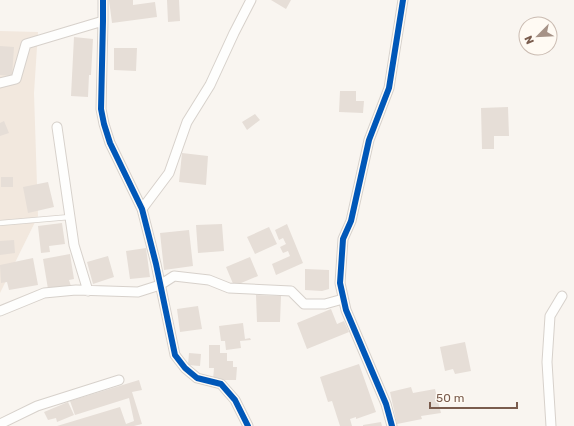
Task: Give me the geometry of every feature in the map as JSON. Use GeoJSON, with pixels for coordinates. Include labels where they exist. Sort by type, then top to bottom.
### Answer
{"type":"FeatureCollection","features":[{"type":"Feature","properties":{"kind":"street"},"geometry":{"type":"LineString","coordinates":[[103,0],[104,21],[101,109],[110,142],[142,209],[160,285],[174,355],[198,378],[221,384],[235,400],[248,426]]}},
{"type":"Feature","properties":{"kind":"street"},"geometry":{"type":"LineString","coordinates":[[142,209],[169,173],[187,122],[210,85],[251,0]]}},
{"type":"Feature","properties":{"kind":"street"},"geometry":{"type":"LineString","coordinates":[[392,426],[386,404],[366,359],[343,299],[340,283],[343,240],[351,221],[369,140],[389,88],[404,0]]}},
{"type":"Feature","properties":{"kind":"street"},"geometry":{"type":"LineString","coordinates":[[0,83],[16,79],[26,44],[104,21]]}},
{"type":"Feature","properties":{"kind":"street"},"geometry":{"type":"LineString","coordinates":[[57,127],[74,245],[88,291]]}},
{"type":"Feature","properties":{"kind":"street"},"geometry":{"type":"LineString","coordinates":[[0,311],[44,293],[88,291],[138,292],[160,285],[174,276],[209,280],[229,288],[291,290],[304,304],[325,304],[343,299]]}},
{"type":"Feature","properties":{"kind":"street"},"geometry":{"type":"LineString","coordinates":[[551,426],[547,362],[550,316],[562,296]]}},
{"type":"Feature","properties":{"kind":"street"},"geometry":{"type":"LineString","coordinates":[[0,424],[37,406],[118,380]]}},
{"type":"Feature","properties":{"kind":"lane"},"geometry":{"type":"LineString","coordinates":[[0,223],[70,217]]}},
{"type":"Feature","properties":{"kind":"shaded area"},"geometry":{"type":"Polygon","coordinates":[[[0,31],[38,32],[34,93],[38,216],[0,293],[0,31]]]}},
{"type":"Feature","properties":{"kind":"building"},"geometry":{"type":"Polygon","coordinates":[[[109,0],[133,0],[133,5],[155,2],[157,17],[112,23],[109,0]]]}},
{"type":"Feature","properties":{"kind":"building"},"geometry":{"type":"Polygon","coordinates":[[[167,0],[179,0],[180,21],[168,22],[167,0]]]}},
{"type":"Feature","properties":{"kind":"building"},"geometry":{"type":"Polygon","coordinates":[[[271,0],[291,0],[286,9],[271,0]]]}},
{"type":"Feature","properties":{"kind":"building"},"geometry":{"type":"Polygon","coordinates":[[[74,37],[93,39],[88,97],[71,96],[74,37]]]}},
{"type":"Feature","properties":{"kind":"building"},"geometry":{"type":"Polygon","coordinates":[[[0,46],[14,47],[12,76],[0,75],[0,46]]]}},
{"type":"Feature","properties":{"kind":"building"},"geometry":{"type":"Polygon","coordinates":[[[114,48],[137,48],[136,71],[114,70],[114,48]]]}},
{"type":"Feature","properties":{"kind":"building"},"geometry":{"type":"Polygon","coordinates":[[[340,91],[356,91],[356,101],[364,101],[363,113],[339,112],[340,91]]]}},
{"type":"Feature","properties":{"kind":"building"},"geometry":{"type":"Polygon","coordinates":[[[508,107],[509,136],[494,136],[494,149],[482,149],[481,108],[508,107]]]}},
{"type":"Feature","properties":{"kind":"building"},"geometry":{"type":"Polygon","coordinates":[[[255,114],[260,120],[247,130],[242,122],[255,114]]]}},
{"type":"Feature","properties":{"kind":"building"},"geometry":{"type":"Polygon","coordinates":[[[4,121],[9,133],[0,136],[0,123],[4,121]]]}},
{"type":"Feature","properties":{"kind":"building"},"geometry":{"type":"Polygon","coordinates":[[[182,153],[208,156],[206,185],[179,182],[182,153]]]}},
{"type":"Feature","properties":{"kind":"building"},"geometry":{"type":"Polygon","coordinates":[[[1,177],[13,177],[13,187],[1,187],[1,177]]]}},
{"type":"Feature","properties":{"kind":"building"},"geometry":{"type":"Polygon","coordinates":[[[48,182],[54,207],[28,213],[23,187],[48,182]]]}},
{"type":"Feature","properties":{"kind":"building"},"geometry":{"type":"Polygon","coordinates":[[[62,223],[65,244],[49,246],[50,252],[41,253],[38,226],[62,223]]]}},
{"type":"Feature","properties":{"kind":"building"},"geometry":{"type":"Polygon","coordinates":[[[222,224],[224,251],[198,253],[196,225],[222,224]]]}},
{"type":"Feature","properties":{"kind":"building"},"geometry":{"type":"Polygon","coordinates":[[[287,224],[303,263],[276,275],[272,264],[290,256],[288,251],[283,253],[280,247],[286,244],[283,238],[279,240],[275,230],[287,224]]]}},
{"type":"Feature","properties":{"kind":"building"},"geometry":{"type":"Polygon","coordinates":[[[269,227],[277,244],[255,254],[247,237],[269,227]]]}},
{"type":"Feature","properties":{"kind":"building"},"geometry":{"type":"Polygon","coordinates":[[[189,230],[193,266],[164,270],[160,233],[189,230]]]}},
{"type":"Feature","properties":{"kind":"building"},"geometry":{"type":"Polygon","coordinates":[[[14,240],[15,253],[0,255],[0,241],[14,240]]]}},
{"type":"Feature","properties":{"kind":"building"},"geometry":{"type":"Polygon","coordinates":[[[146,248],[150,277],[130,279],[126,251],[146,248]]]}},
{"type":"Feature","properties":{"kind":"building"},"geometry":{"type":"Polygon","coordinates":[[[70,254],[74,279],[69,280],[71,286],[48,289],[43,259],[70,254]]]}},
{"type":"Feature","properties":{"kind":"building"},"geometry":{"type":"Polygon","coordinates":[[[108,256],[114,277],[93,284],[87,262],[108,256]]]}},
{"type":"Feature","properties":{"kind":"building"},"geometry":{"type":"Polygon","coordinates":[[[250,257],[258,276],[234,286],[226,267],[250,257]]]}},
{"type":"Feature","properties":{"kind":"building"},"geometry":{"type":"Polygon","coordinates":[[[33,258],[38,285],[9,290],[7,282],[1,283],[0,265],[33,258]]]}},
{"type":"Feature","properties":{"kind":"building"},"geometry":{"type":"Polygon","coordinates":[[[305,269],[329,270],[329,289],[322,291],[305,290],[305,269]]]}},
{"type":"Feature","properties":{"kind":"building"},"geometry":{"type":"Polygon","coordinates":[[[256,295],[281,296],[280,322],[257,322],[256,295]]]}},
{"type":"Feature","properties":{"kind":"building"},"geometry":{"type":"Polygon","coordinates":[[[198,306],[202,329],[180,332],[177,309],[198,306]]]}},
{"type":"Feature","properties":{"kind":"building"},"geometry":{"type":"Polygon","coordinates":[[[331,309],[337,324],[344,321],[349,332],[307,349],[297,323],[331,309]]]}},
{"type":"Feature","properties":{"kind":"building"},"geometry":{"type":"Polygon","coordinates":[[[243,323],[245,339],[250,338],[251,340],[240,341],[241,348],[226,350],[225,341],[221,341],[219,326],[243,323]]]}},
{"type":"Feature","properties":{"kind":"building"},"geometry":{"type":"Polygon","coordinates":[[[465,342],[471,371],[455,374],[453,369],[445,371],[440,347],[465,342]]]}},
{"type":"Feature","properties":{"kind":"building"},"geometry":{"type":"Polygon","coordinates":[[[209,345],[220,345],[220,353],[227,353],[227,361],[233,361],[233,367],[237,367],[236,380],[213,380],[214,368],[209,368],[209,345]]]}},
{"type":"Feature","properties":{"kind":"building"},"geometry":{"type":"Polygon","coordinates":[[[189,353],[201,354],[200,366],[188,365],[189,353]]]}},
{"type":"Feature","properties":{"kind":"building"},"geometry":{"type":"Polygon","coordinates":[[[359,364],[376,412],[356,419],[356,417],[350,419],[352,426],[340,426],[332,401],[328,402],[320,377],[359,364]]]}},
{"type":"Feature","properties":{"kind":"building"},"geometry":{"type":"Polygon","coordinates":[[[139,380],[142,390],[132,392],[142,424],[134,426],[57,426],[120,407],[126,424],[134,421],[129,398],[75,415],[70,401],[139,380]]]}},
{"type":"Feature","properties":{"kind":"building"},"geometry":{"type":"Polygon","coordinates":[[[411,387],[413,393],[435,389],[441,413],[421,416],[422,419],[397,424],[390,392],[411,387]]]}},
{"type":"Feature","properties":{"kind":"building"},"geometry":{"type":"Polygon","coordinates":[[[68,402],[74,415],[57,422],[56,418],[48,420],[44,412],[68,402]]]}},
{"type":"Feature","properties":{"kind":"building"},"geometry":{"type":"Polygon","coordinates":[[[381,422],[382,426],[363,426],[363,425],[381,422]]]}},
{"type":"Feature","properties":{"kind":"cycle path"},"geometry":{"type":"LineString","coordinates":[[103,0],[101,109],[104,124],[110,143],[142,209],[156,264],[175,355],[185,368],[197,378],[221,384],[235,400],[248,426]]}},
{"type":"Feature","properties":{"kind":"cycle path"},"geometry":{"type":"LineString","coordinates":[[392,426],[386,404],[346,310],[340,283],[343,239],[351,221],[369,140],[389,88],[403,0]]}}]}
